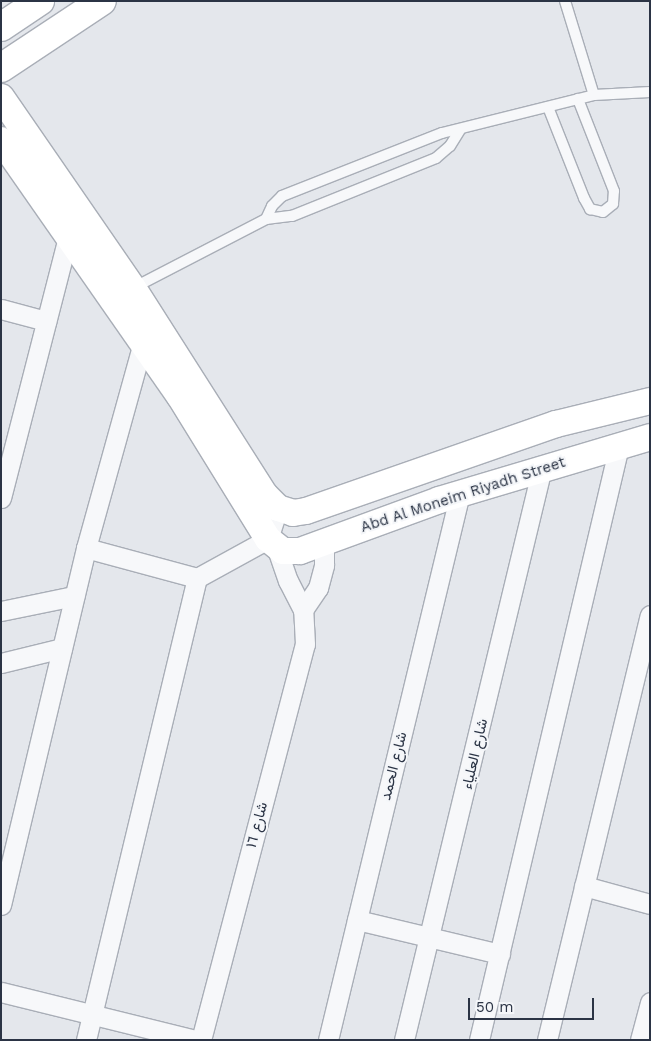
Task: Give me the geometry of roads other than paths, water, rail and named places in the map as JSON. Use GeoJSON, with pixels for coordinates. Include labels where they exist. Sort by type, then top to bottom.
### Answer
{"type":"FeatureCollection","features":[{"type":"Feature","properties":{"kind":"main road"},"geometry":{"type":"LineString","coordinates":[[1,27],[40,1]]}},
{"type":"Feature","properties":{"kind":"main road"},"geometry":{"type":"LineString","coordinates":[[1,68],[102,1]]}},
{"type":"Feature","properties":{"kind":"main road"},"geometry":{"type":"LineString","coordinates":[[1,97],[7,134],[68,237],[143,342],[273,544]]}},
{"type":"Feature","properties":{"kind":"main road"},"geometry":{"type":"LineString","coordinates":[[7,134],[133,288],[265,495],[278,508],[293,513],[306,511],[556,424],[650,401]]}},
{"type":"Feature","properties":{"kind":"main road","name":"Abd Al Moneim Riyadh Street"},"geometry":{"type":"LineString","coordinates":[[273,544],[295,553],[460,493],[650,436]]}},
{"type":"Feature","properties":{"kind":"street"},"geometry":{"type":"LineString","coordinates":[[2,490],[68,237]]}},
{"type":"Feature","properties":{"kind":"street"},"geometry":{"type":"LineString","coordinates":[[1,308],[46,321]]}},
{"type":"Feature","properties":{"kind":"street"},"geometry":{"type":"LineString","coordinates":[[1,905],[86,548],[143,342]]}},
{"type":"Feature","properties":{"kind":"street"},"geometry":{"type":"LineString","coordinates":[[479,1040],[618,446]]}},
{"type":"Feature","properties":{"kind":"street","name":"شارع العلياء"},"geometry":{"type":"LineString","coordinates":[[404,1040],[542,468]]}},
{"type":"Feature","properties":{"kind":"street","name":"شارع الحمد"},"geometry":{"type":"LineString","coordinates":[[328,1040],[460,493]]}},
{"type":"Feature","properties":{"kind":"street"},"geometry":{"type":"LineString","coordinates":[[86,548],[197,578],[273,544],[278,508]]}},
{"type":"Feature","properties":{"kind":"street"},"geometry":{"type":"LineString","coordinates":[[303,610],[315,597],[318,588],[324,565],[324,543]]}},
{"type":"Feature","properties":{"kind":"street","name":"شارع ١٦"},"geometry":{"type":"LineString","coordinates":[[201,1040],[305,644],[303,610],[288,581],[273,544]]}},
{"type":"Feature","properties":{"kind":"street"},"geometry":{"type":"LineString","coordinates":[[86,1040],[197,578]]}},
{"type":"Feature","properties":{"kind":"street"},"geometry":{"type":"LineString","coordinates":[[1,611],[74,596]]}},
{"type":"Feature","properties":{"kind":"street"},"geometry":{"type":"LineString","coordinates":[[547,1040],[650,615]]}},
{"type":"Feature","properties":{"kind":"street"},"geometry":{"type":"LineString","coordinates":[[1,663],[62,648]]}},
{"type":"Feature","properties":{"kind":"street"},"geometry":{"type":"LineString","coordinates":[[584,886],[650,904]]}},
{"type":"Feature","properties":{"kind":"street"},"geometry":{"type":"LineString","coordinates":[[357,920],[500,954]]}},
{"type":"Feature","properties":{"kind":"street"},"geometry":{"type":"LineString","coordinates":[[1,992],[195,1040]]}},
{"type":"Feature","properties":{"kind":"street"},"geometry":{"type":"LineString","coordinates":[[640,1040],[650,1002]]}},
{"type":"Feature","properties":{"kind":"lane"},"geometry":{"type":"LineString","coordinates":[[564,1],[594,95]]}},
{"type":"Feature","properties":{"kind":"lane"},"geometry":{"type":"LineString","coordinates":[[266,219],[272,206],[282,196],[426,139],[594,95],[650,92]]}},
{"type":"Feature","properties":{"kind":"lane"},"geometry":{"type":"LineString","coordinates":[[548,107],[587,204],[590,209],[603,212],[613,204],[614,191],[578,99]]}},
{"type":"Feature","properties":{"kind":"lane"},"geometry":{"type":"LineString","coordinates":[[133,288],[266,219],[292,216],[436,158],[450,146],[460,130]]}}]}
